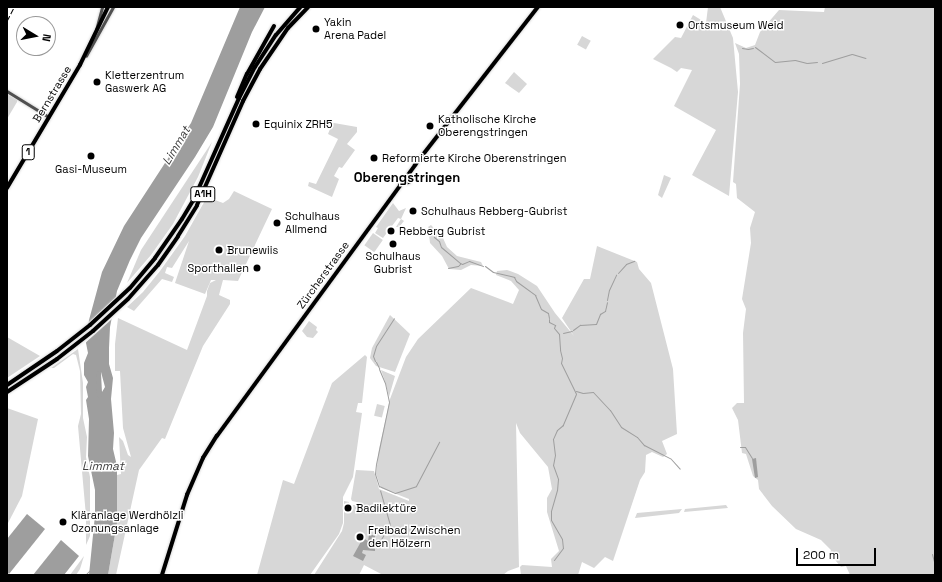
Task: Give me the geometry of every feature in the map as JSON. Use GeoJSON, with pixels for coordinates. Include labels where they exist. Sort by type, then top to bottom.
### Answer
{"type":"FeatureCollection","features":[{"type":"Feature","properties":{"kind":"highway","name":"A1H"},"geometry":{"type":"LineString","coordinates":[[7,385],[79,334],[130,288],[155,258],[182,220],[255,67],[276,35],[300,7]]}},
{"type":"Feature","properties":{"kind":"highway","name":"A1H"},"geometry":{"type":"LineString","coordinates":[[7,392],[74,346],[128,299],[158,265],[186,224],[206,186],[243,101],[260,69],[288,28],[308,7]]}},
{"type":"Feature","properties":{"kind":"highway"},"geometry":{"type":"LineString","coordinates":[[216,151],[241,85],[274,26]]}},
{"type":"Feature","properties":{"kind":"main road","name":"Bernstrasse"},"geometry":{"type":"LineString","coordinates":[[7,188],[80,65],[108,7]]}},
{"type":"Feature","properties":{"kind":"main road","name":"Zürcherstrasse"},"geometry":{"type":"LineString","coordinates":[[162,575],[186,495],[210,447],[400,184],[538,7]]}},
{"type":"Feature","properties":{"kind":"main road"},"geometry":{"type":"LineString","coordinates":[[400,184],[409,182]]}},
{"type":"Feature","properties":{"kind":"street"},"geometry":{"type":"LineString","coordinates":[[85,55],[102,7]]}},
{"type":"Feature","properties":{"kind":"street"},"geometry":{"type":"LineString","coordinates":[[80,65],[96,40],[113,7]]}},
{"type":"Feature","properties":{"kind":"street"},"geometry":{"type":"LineString","coordinates":[[7,91],[50,117]]}},
{"type":"Feature","properties":{"kind":"shaded area"},"geometry":{"type":"Polygon","coordinates":[[[708,7],[720,7],[733,38],[738,92],[729,196],[692,175],[716,130],[674,106],[692,70],[681,68],[677,72],[653,59],[675,37],[681,38],[693,15],[706,23],[708,7]]]}},
{"type":"Feature","properties":{"kind":"shaded area"},"geometry":{"type":"Polygon","coordinates":[[[825,7],[935,7],[935,575],[850,575],[846,566],[841,567],[830,554],[831,550],[821,540],[796,529],[772,506],[759,489],[758,480],[753,476],[746,454],[742,453],[738,420],[732,408],[737,403],[744,403],[743,333],[746,309],[742,299],[751,243],[750,228],[755,212],[737,198],[736,184],[733,182],[740,84],[739,54],[735,43],[746,48],[755,45],[760,32],[779,10],[824,12],[825,7]]]}},
{"type":"Feature","properties":{"kind":"shaded area"},"geometry":{"type":"Polygon","coordinates":[[[582,36],[591,41],[586,50],[577,45],[582,36]]]}},
{"type":"Feature","properties":{"kind":"shaded area"},"geometry":{"type":"Polygon","coordinates":[[[514,72],[527,84],[519,93],[505,83],[514,72]]]}},
{"type":"Feature","properties":{"kind":"shaded area"},"geometry":{"type":"Polygon","coordinates":[[[7,94],[17,100],[17,102],[7,119],[7,94]]]}},
{"type":"Feature","properties":{"kind":"shaded area"},"geometry":{"type":"Polygon","coordinates":[[[334,123],[357,127],[357,132],[347,144],[355,150],[342,168],[339,167],[334,176],[339,179],[332,197],[308,186],[309,182],[316,184],[338,139],[328,134],[332,124],[334,123]]]}},
{"type":"Feature","properties":{"kind":"shaded area"},"geometry":{"type":"Polygon","coordinates":[[[212,142],[198,177],[173,224],[151,255],[127,283],[141,250],[212,142]]]}},
{"type":"Feature","properties":{"kind":"shaded area"},"geometry":{"type":"Polygon","coordinates":[[[664,175],[671,178],[662,198],[658,195],[664,175]]]}},
{"type":"Feature","properties":{"kind":"shaded area"},"geometry":{"type":"Polygon","coordinates":[[[234,191],[272,209],[238,281],[223,280],[219,295],[230,300],[230,304],[203,346],[165,439],[162,438],[139,470],[116,575],[108,575],[117,523],[116,478],[117,475],[121,474],[119,437],[123,441],[128,455],[131,457],[123,428],[120,371],[115,371],[115,344],[118,318],[187,350],[207,296],[210,283],[216,280],[211,280],[205,294],[175,283],[189,241],[172,268],[167,267],[165,273],[174,277],[172,282],[162,279],[134,311],[127,307],[143,292],[160,271],[185,236],[207,197],[223,203],[229,199],[234,191]]]}},
{"type":"Feature","properties":{"kind":"shaded area"},"geometry":{"type":"Polygon","coordinates":[[[393,203],[399,211],[406,208],[401,219],[398,218],[383,238],[375,233],[378,228],[376,227],[393,203]]]}},
{"type":"Feature","properties":{"kind":"shaded area"},"geometry":{"type":"Polygon","coordinates":[[[401,219],[404,221],[399,227],[396,227],[401,219]]]}},
{"type":"Feature","properties":{"kind":"shaded area"},"geometry":{"type":"Polygon","coordinates":[[[431,225],[443,238],[447,247],[457,256],[481,262],[483,266],[471,265],[461,270],[449,269],[442,256],[430,243],[428,227],[431,225]]]}},
{"type":"Feature","properties":{"kind":"shaded area"},"geometry":{"type":"Polygon","coordinates":[[[373,233],[383,240],[374,252],[364,245],[373,233]]]}},
{"type":"Feature","properties":{"kind":"shaded area"},"geometry":{"type":"Polygon","coordinates":[[[597,246],[637,262],[639,269],[651,283],[673,369],[677,434],[662,441],[667,454],[663,457],[652,452],[646,455],[645,472],[640,480],[613,561],[605,557],[594,568],[582,562],[578,575],[521,575],[520,567],[522,565],[552,567],[551,559],[559,551],[547,512],[547,498],[552,489],[548,467],[520,433],[516,423],[519,567],[508,571],[503,575],[383,575],[364,565],[359,575],[314,575],[342,531],[344,523],[344,501],[349,502],[349,505],[361,505],[361,503],[352,501],[351,499],[356,470],[374,471],[379,489],[409,501],[409,499],[381,488],[376,474],[379,449],[390,399],[406,357],[418,339],[471,288],[513,304],[519,290],[511,281],[496,275],[497,271],[507,270],[518,274],[537,286],[555,313],[574,336],[562,318],[584,279],[590,279],[597,246]]]}},
{"type":"Feature","properties":{"kind":"shaded area"},"geometry":{"type":"Polygon","coordinates":[[[390,315],[410,334],[395,372],[376,366],[370,358],[372,348],[390,315]]]}},
{"type":"Feature","properties":{"kind":"shaded area"},"geometry":{"type":"Polygon","coordinates":[[[309,321],[317,327],[316,330],[318,332],[313,338],[307,337],[302,331],[309,321]]]}},
{"type":"Feature","properties":{"kind":"shaded area"},"geometry":{"type":"Polygon","coordinates":[[[7,337],[40,356],[7,378],[7,337]]]}},
{"type":"Feature","properties":{"kind":"shaded area"},"geometry":{"type":"Polygon","coordinates":[[[78,349],[83,383],[83,418],[87,437],[86,457],[90,477],[90,536],[86,545],[86,516],[78,426],[81,414],[80,371],[76,355],[73,354],[54,368],[51,368],[78,349]]]}},
{"type":"Feature","properties":{"kind":"shaded area"},"geometry":{"type":"Polygon","coordinates":[[[365,355],[367,357],[362,403],[358,403],[356,412],[362,413],[353,477],[343,497],[343,523],[339,534],[310,575],[257,575],[283,480],[294,484],[332,383],[365,355]]]}},
{"type":"Feature","properties":{"kind":"shaded area"},"geometry":{"type":"Polygon","coordinates":[[[381,370],[395,376],[389,397],[385,381],[381,370]]]}},
{"type":"Feature","properties":{"kind":"shaded area"},"geometry":{"type":"Polygon","coordinates":[[[377,404],[385,406],[382,418],[374,416],[377,404]]]}},
{"type":"Feature","properties":{"kind":"shaded area"},"geometry":{"type":"Polygon","coordinates":[[[7,408],[38,419],[22,496],[7,525],[7,408]]]}},
{"type":"Feature","properties":{"kind":"shaded area"},"geometry":{"type":"Polygon","coordinates":[[[726,505],[728,508],[684,512],[685,509],[726,505]]]}},
{"type":"Feature","properties":{"kind":"shaded area"},"geometry":{"type":"Polygon","coordinates":[[[682,509],[679,513],[635,518],[637,513],[682,509]]]}},
{"type":"Feature","properties":{"kind":"shaded area"},"geometry":{"type":"Polygon","coordinates":[[[84,556],[80,569],[76,575],[70,575],[84,556]]]}},
{"type":"Feature","properties":{"kind":"water","name":"Limmat"},"geometry":{"type":"Polygon","coordinates":[[[240,7],[265,7],[252,32],[213,127],[195,157],[141,238],[117,291],[110,327],[109,364],[113,378],[111,399],[114,433],[113,449],[117,466],[117,523],[108,575],[89,575],[95,515],[95,490],[88,456],[89,419],[86,400],[88,397],[86,387],[88,382],[84,375],[84,363],[88,353],[86,343],[89,320],[102,272],[124,226],[191,123],[240,7]],[[101,372],[98,385],[102,392],[105,387],[101,372]]]}},
{"type":"Feature","properties":{"kind":"water"},"geometry":{"type":"Polygon","coordinates":[[[756,458],[758,477],[755,478],[752,459],[756,458]]]}},
{"type":"Feature","properties":{"kind":"water"},"geometry":{"type":"Polygon","coordinates":[[[27,514],[45,529],[9,574],[7,572],[7,539],[27,514]]]}},
{"type":"Feature","properties":{"kind":"water"},"geometry":{"type":"Polygon","coordinates":[[[369,535],[375,535],[375,551],[363,550],[362,553],[366,555],[363,561],[353,556],[363,538],[368,541],[369,535]]]}},
{"type":"Feature","properties":{"kind":"water"},"geometry":{"type":"Polygon","coordinates":[[[61,540],[79,556],[64,575],[33,575],[61,540]]]}},
{"type":"Feature","properties":{"kind":"pier"},"geometry":{"type":"Polygon","coordinates":[[[118,295],[113,318],[84,344],[87,324],[118,295]]]}},
{"type":"Feature","properties":{"kind":"waterway"},"geometry":{"type":"LineString","coordinates":[[755,47],[775,62],[795,60],[807,63],[817,62]]}},
{"type":"Feature","properties":{"kind":"waterway"},"geometry":{"type":"LineString","coordinates":[[742,48],[753,48]]}},
{"type":"Feature","properties":{"kind":"waterway"},"geometry":{"type":"LineString","coordinates":[[822,63],[852,54],[865,58]]}},
{"type":"Feature","properties":{"kind":"waterway"},"geometry":{"type":"LineString","coordinates":[[429,227],[434,237],[439,241],[441,247],[460,263],[462,264],[469,261],[483,266]]}},
{"type":"Feature","properties":{"kind":"waterway"},"geometry":{"type":"LineString","coordinates":[[618,273],[626,264],[634,261]]}},
{"type":"Feature","properties":{"kind":"waterway"},"geometry":{"type":"LineString","coordinates":[[448,268],[458,266],[460,264]]}},
{"type":"Feature","properties":{"kind":"waterway"},"geometry":{"type":"LineString","coordinates":[[485,266],[493,272],[514,277],[516,281],[535,295],[541,309],[548,313],[549,318]]}},
{"type":"Feature","properties":{"kind":"waterway"},"geometry":{"type":"LineString","coordinates":[[607,300],[609,290],[616,275]]}},
{"type":"Feature","properties":{"kind":"waterway"},"geometry":{"type":"LineString","coordinates":[[573,330],[580,325],[596,324],[600,314],[605,311],[607,302]]}},
{"type":"Feature","properties":{"kind":"waterway"},"geometry":{"type":"LineString","coordinates":[[375,361],[373,356],[376,346],[394,318]]}},
{"type":"Feature","properties":{"kind":"waterway"},"geometry":{"type":"LineString","coordinates":[[549,319],[549,322],[555,325],[554,328],[559,334],[562,358],[561,363],[576,394],[563,425],[557,430],[553,439],[555,455],[553,465],[558,479],[557,490],[551,511],[551,520],[562,539],[563,548],[554,560]]}},
{"type":"Feature","properties":{"kind":"waterway"},"geometry":{"type":"LineString","coordinates":[[563,333],[572,331]]}},
{"type":"Feature","properties":{"kind":"waterway"},"geometry":{"type":"LineString","coordinates":[[376,362],[379,368]]}},
{"type":"Feature","properties":{"kind":"waterway"},"geometry":{"type":"LineString","coordinates":[[379,369],[385,383],[389,402],[376,464],[375,474],[379,486],[395,493],[416,486],[439,442]]}},
{"type":"Feature","properties":{"kind":"waterway","name":"Limmat"},"geometry":{"type":"LineString","coordinates":[[98,373],[99,395]]}},
{"type":"Feature","properties":{"kind":"waterway"},"geometry":{"type":"LineString","coordinates":[[576,391],[583,393],[593,392],[610,410],[621,427],[637,437],[644,445],[671,459],[680,469]]}},
{"type":"Feature","properties":{"kind":"waterway"},"geometry":{"type":"LineString","coordinates":[[740,447],[745,447],[752,458]]}},
{"type":"Feature","properties":{"kind":"waterway"},"geometry":{"type":"LineString","coordinates":[[378,544],[390,525],[380,490]]}},
{"type":"Feature","properties":{"kind":"waterway"},"geometry":{"type":"LineString","coordinates":[[932,554],[935,565]]}},
{"type":"Feature","properties":{"kind":"waterway"},"geometry":{"type":"LineString","coordinates":[[85,575],[90,570]]}},
{"type":"Feature","properties":{"kind":"railway"},"geometry":{"type":"LineString","coordinates":[[7,21],[14,7]]}},
{"type":"Feature","properties":{"kind":"place","name":"Ortsmuseum Weid"},"geometry":{"type":"Point","coordinates":[680,25]}},
{"type":"Feature","properties":{"kind":"place","name":"Yakin Arena Padel"},"geometry":{"type":"Point","coordinates":[316,29]}},
{"type":"Feature","properties":{"kind":"place","name":"Kletterzentrum Gaswerk AG"},"geometry":{"type":"Point","coordinates":[97,82]}},
{"type":"Feature","properties":{"kind":"place","name":"Equinix ZRH5"},"geometry":{"type":"Point","coordinates":[256,124]}},
{"type":"Feature","properties":{"kind":"place","name":"Katholische Kirche Oberengstringen"},"geometry":{"type":"Point","coordinates":[430,126]}},
{"type":"Feature","properties":{"kind":"place","name":"Gasi-Museum"},"geometry":{"type":"Point","coordinates":[91,156]}},
{"type":"Feature","properties":{"kind":"place","name":"Reformierte Kirche Oberenstringen"},"geometry":{"type":"Point","coordinates":[374,158]}},
{"type":"Feature","properties":{"kind":"place","name":"Schulhaus Rebberg-Gubrist"},"geometry":{"type":"Point","coordinates":[413,211]}},
{"type":"Feature","properties":{"kind":"place","name":"Schulhaus Allmend"},"geometry":{"type":"Point","coordinates":[277,223]}},
{"type":"Feature","properties":{"kind":"place","name":"Rebberg Gubrist"},"geometry":{"type":"Point","coordinates":[391,231]}},
{"type":"Feature","properties":{"kind":"place","name":"Schulhaus Gubrist"},"geometry":{"type":"Point","coordinates":[393,244]}},
{"type":"Feature","properties":{"kind":"place","name":"Brunewiis"},"geometry":{"type":"Point","coordinates":[219,250]}},
{"type":"Feature","properties":{"kind":"place","name":"Sporthallen"},"geometry":{"type":"Point","coordinates":[257,268]}},
{"type":"Feature","properties":{"kind":"place","name":"Badilektüre"},"geometry":{"type":"Point","coordinates":[348,508]}},
{"type":"Feature","properties":{"kind":"place","name":"Kläranlage Werdhölzli Ozonungsanlage"},"geometry":{"type":"Point","coordinates":[63,522]}},
{"type":"Feature","properties":{"kind":"place","name":"Freibad Zwischen den Hölzern"},"geometry":{"type":"Point","coordinates":[360,537]}},
{"type":"Feature","properties":{"kind":"district","name":"Oberengstringen"},"geometry":{"type":"Point","coordinates":[407,178]}}]}
